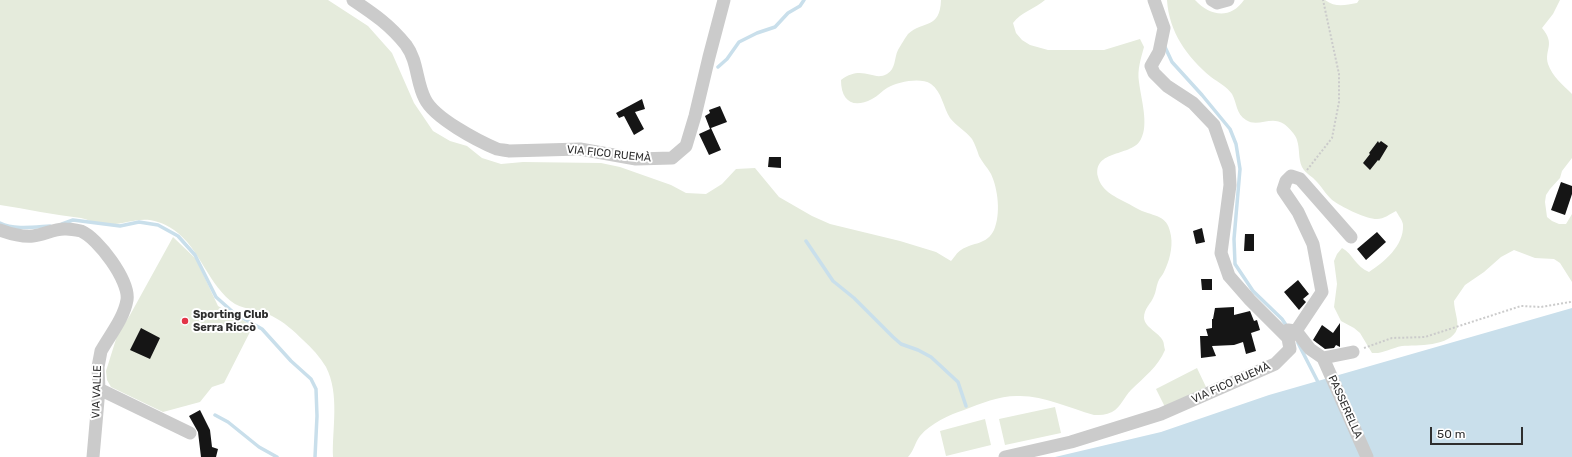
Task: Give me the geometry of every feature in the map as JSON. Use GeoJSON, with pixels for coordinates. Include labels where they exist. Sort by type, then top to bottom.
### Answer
{"type":"FeatureCollection","features":[{"type":"Feature","properties":{"kind":"street","name":"VIA FICO RUEMÀ"},"geometry":{"type":"LineString","coordinates":[[353,0],[382,19],[406,46],[415,61],[425,100],[438,115],[459,129],[498,150],[580,149],[644,159],[672,158],[686,146],[724,0]]}},
{"type":"Feature","properties":{"kind":"street","name":"VIA FICO RUEMÀ"},"geometry":{"type":"LineString","coordinates":[[1005,457],[1071,442],[1161,414],[1275,364],[1290,349],[1288,338],[1250,300],[1230,276],[1222,253],[1230,185],[1228,168],[1214,125],[1193,103],[1167,86],[1154,73],[1151,66],[1159,52],[1164,28],[1154,0]]}},
{"type":"Feature","properties":{"kind":"street"},"geometry":{"type":"LineString","coordinates":[[1212,0],[1217,3],[1228,0]]}},
{"type":"Feature","properties":{"kind":"street"},"geometry":{"type":"LineString","coordinates":[[1296,330],[1322,292],[1313,244],[1298,212],[1283,190],[1286,181],[1291,176],[1300,179],[1351,237]]}},
{"type":"Feature","properties":{"kind":"street","name":"VIA VALLE"},"geometry":{"type":"LineString","coordinates":[[0,230],[13,235],[33,236],[64,229],[81,232],[99,245],[111,260],[126,289],[127,298],[124,311],[101,351],[99,358],[99,389],[93,457]]}},
{"type":"Feature","properties":{"kind":"street"},"geometry":{"type":"LineString","coordinates":[[1280,330],[1296,330]]}},
{"type":"Feature","properties":{"kind":"street"},"geometry":{"type":"LineString","coordinates":[[1296,330],[1310,348],[1323,358],[1354,352]]}},
{"type":"Feature","properties":{"kind":"street","name":"PASSERELLA"},"geometry":{"type":"LineString","coordinates":[[1323,358],[1367,457]]}},
{"type":"Feature","properties":{"kind":"street"},"geometry":{"type":"LineString","coordinates":[[99,389],[190,433]]}},
{"type":"Feature","properties":{"kind":"path"},"geometry":{"type":"LineString","coordinates":[[1300,179],[1332,138],[1339,102],[1338,74],[1323,0]]}},
{"type":"Feature","properties":{"kind":"path"},"geometry":{"type":"LineString","coordinates":[[1354,352],[1392,338],[1425,337],[1521,306],[1541,307],[1570,302],[1572,300]]}},
{"type":"Feature","properties":{"kind":"green space"},"geometry":{"type":"Polygon","coordinates":[[[0,0],[328,0],[368,26],[392,53],[414,103],[433,131],[450,141],[467,146],[482,158],[501,164],[523,162],[601,163],[620,167],[671,185],[686,193],[706,194],[722,184],[736,169],[755,168],[779,197],[812,216],[830,224],[900,241],[936,252],[951,261],[961,250],[988,238],[994,230],[996,224],[998,209],[997,194],[991,174],[979,156],[972,139],[950,118],[938,91],[931,84],[921,81],[909,81],[887,88],[872,99],[865,102],[854,103],[849,101],[843,93],[841,80],[856,73],[882,76],[890,72],[898,50],[908,34],[919,27],[930,23],[938,16],[941,0],[1045,0],[1020,16],[1013,23],[1016,33],[1022,40],[1030,45],[1048,50],[1104,50],[1140,39],[1144,47],[1139,73],[1144,119],[1141,139],[1137,145],[1107,157],[1101,162],[1098,168],[1098,177],[1103,187],[1110,194],[1140,210],[1161,218],[1170,229],[1171,250],[1169,259],[1153,299],[1145,311],[1144,318],[1147,325],[1161,338],[1165,350],[1155,367],[1131,390],[1118,407],[1110,413],[1094,415],[1039,398],[1013,396],[999,398],[952,414],[935,423],[920,436],[908,457],[333,457],[334,400],[333,389],[326,367],[316,353],[281,321],[268,314],[239,306],[226,296],[218,288],[191,247],[174,230],[154,221],[137,220],[101,224],[81,218],[0,205],[0,0]]]}},
{"type":"Feature","properties":{"kind":"green space"},"geometry":{"type":"Polygon","coordinates":[[[1167,0],[1195,0],[1207,10],[1220,14],[1233,11],[1244,0],[1325,0],[1329,3],[1341,5],[1357,3],[1359,0],[1560,0],[1553,14],[1542,28],[1549,43],[1547,54],[1548,64],[1558,80],[1572,94],[1572,158],[1562,171],[1560,178],[1546,195],[1545,202],[1547,217],[1552,221],[1559,224],[1566,224],[1572,214],[1572,282],[1560,263],[1554,259],[1535,258],[1514,250],[1501,257],[1484,272],[1465,285],[1454,301],[1457,329],[1448,339],[1432,344],[1402,346],[1380,353],[1372,353],[1360,333],[1341,321],[1334,307],[1337,284],[1334,261],[1342,248],[1361,267],[1369,272],[1387,258],[1397,246],[1402,233],[1403,223],[1396,211],[1382,218],[1372,219],[1355,213],[1335,202],[1302,167],[1296,138],[1288,127],[1274,121],[1255,123],[1243,118],[1238,112],[1234,97],[1230,91],[1202,69],[1181,43],[1171,23],[1167,0]]]}},
{"type":"Feature","properties":{"kind":"green space","name":"Sporting Club Serra Riccò"},"geometry":{"type":"Polygon","coordinates":[[[173,237],[196,259],[218,306],[253,326],[224,383],[212,387],[200,402],[163,412],[111,387],[107,380],[106,371],[117,336],[173,237]]]}},
{"type":"Feature","properties":{"kind":"green space"},"geometry":{"type":"Polygon","coordinates":[[[1197,368],[1206,387],[1165,407],[1156,389],[1197,368]]]}},
{"type":"Feature","properties":{"kind":"green space"},"geometry":{"type":"Polygon","coordinates":[[[1055,407],[1061,433],[1005,445],[999,419],[1055,407]]]}},
{"type":"Feature","properties":{"kind":"green space"},"geometry":{"type":"Polygon","coordinates":[[[985,419],[991,445],[946,456],[940,431],[985,419]]]}},
{"type":"Feature","properties":{"kind":"water"},"geometry":{"type":"Polygon","coordinates":[[[1572,308],[1572,457],[1055,457],[1161,432],[1269,395],[1572,308]]]}},
{"type":"Feature","properties":{"kind":"building"},"geometry":{"type":"Polygon","coordinates":[[[642,99],[645,109],[635,112],[644,129],[634,135],[624,116],[619,118],[616,113],[642,99]]]}},
{"type":"Feature","properties":{"kind":"building"},"geometry":{"type":"Polygon","coordinates":[[[720,106],[727,122],[711,128],[721,150],[709,155],[699,134],[710,129],[705,116],[710,113],[709,110],[720,106]]]}},
{"type":"Feature","properties":{"kind":"building"},"geometry":{"type":"Polygon","coordinates":[[[1378,141],[1379,143],[1381,141],[1388,146],[1379,161],[1378,160],[1370,170],[1363,163],[1378,141]]]}},
{"type":"Feature","properties":{"kind":"building"},"geometry":{"type":"Polygon","coordinates":[[[769,157],[781,157],[781,168],[768,167],[769,157]]]}},
{"type":"Feature","properties":{"kind":"building"},"geometry":{"type":"Polygon","coordinates":[[[1561,182],[1572,186],[1572,194],[1565,215],[1551,210],[1561,182]]]}},
{"type":"Feature","properties":{"kind":"building"},"geometry":{"type":"Polygon","coordinates":[[[1202,228],[1205,242],[1196,244],[1193,231],[1202,228]]]}},
{"type":"Feature","properties":{"kind":"building"},"geometry":{"type":"Polygon","coordinates":[[[1377,232],[1386,242],[1366,260],[1357,249],[1377,232]]]}},
{"type":"Feature","properties":{"kind":"building"},"geometry":{"type":"Polygon","coordinates":[[[1245,234],[1254,234],[1254,251],[1244,251],[1245,234]]]}},
{"type":"Feature","properties":{"kind":"building"},"geometry":{"type":"Polygon","coordinates":[[[1201,279],[1212,279],[1212,290],[1202,290],[1201,279]]]}},
{"type":"Feature","properties":{"kind":"building"},"geometry":{"type":"Polygon","coordinates":[[[1298,280],[1309,294],[1303,299],[1306,302],[1299,310],[1284,292],[1298,280]]]}},
{"type":"Feature","properties":{"kind":"building"},"geometry":{"type":"Polygon","coordinates":[[[1234,307],[1234,315],[1250,311],[1254,321],[1257,320],[1260,330],[1251,333],[1256,351],[1246,354],[1243,342],[1234,345],[1212,346],[1216,356],[1201,358],[1200,336],[1208,336],[1206,329],[1212,328],[1212,319],[1215,308],[1234,307]]]}},
{"type":"Feature","properties":{"kind":"building"},"geometry":{"type":"Polygon","coordinates":[[[1340,323],[1340,347],[1336,345],[1334,348],[1325,349],[1313,340],[1322,325],[1333,333],[1340,323]]]}},
{"type":"Feature","properties":{"kind":"building"},"geometry":{"type":"Polygon","coordinates":[[[141,328],[160,338],[150,359],[130,350],[141,328]]]}},
{"type":"Feature","properties":{"kind":"building"},"geometry":{"type":"Polygon","coordinates":[[[200,410],[210,430],[212,447],[218,449],[216,457],[201,457],[198,432],[189,416],[200,410]]]}},
{"type":"Feature","properties":{"kind":"waterway"},"geometry":{"type":"LineString","coordinates":[[718,67],[727,59],[739,42],[757,33],[775,27],[788,13],[800,6],[804,0]]}},
{"type":"Feature","properties":{"kind":"waterway"},"geometry":{"type":"LineString","coordinates":[[1165,47],[1172,62],[1230,129],[1236,144],[1240,169],[1234,239],[1235,264],[1253,291],[1282,319],[1288,328]]}},
{"type":"Feature","properties":{"kind":"waterway"},"geometry":{"type":"LineString","coordinates":[[62,224],[73,220],[120,226],[139,222],[158,225],[178,236],[195,255],[216,297],[234,313],[262,329],[291,361],[311,379],[316,389],[317,416],[315,457]]}},
{"type":"Feature","properties":{"kind":"waterway"},"geometry":{"type":"LineString","coordinates":[[0,223],[11,227],[50,226]]}},
{"type":"Feature","properties":{"kind":"waterway"},"geometry":{"type":"LineString","coordinates":[[806,241],[833,281],[854,298],[893,337],[901,344],[918,350],[931,357],[958,382],[966,406]]}},
{"type":"Feature","properties":{"kind":"waterway"},"geometry":{"type":"LineString","coordinates":[[1298,343],[1319,384]]}},
{"type":"Feature","properties":{"kind":"waterway"},"geometry":{"type":"LineString","coordinates":[[215,415],[228,422],[259,447],[277,457]]}},
{"type":"Feature","properties":{"kind":"place","name":"Sporting Club Serra Riccò"},"geometry":{"type":"Point","coordinates":[185,321]}}]}
